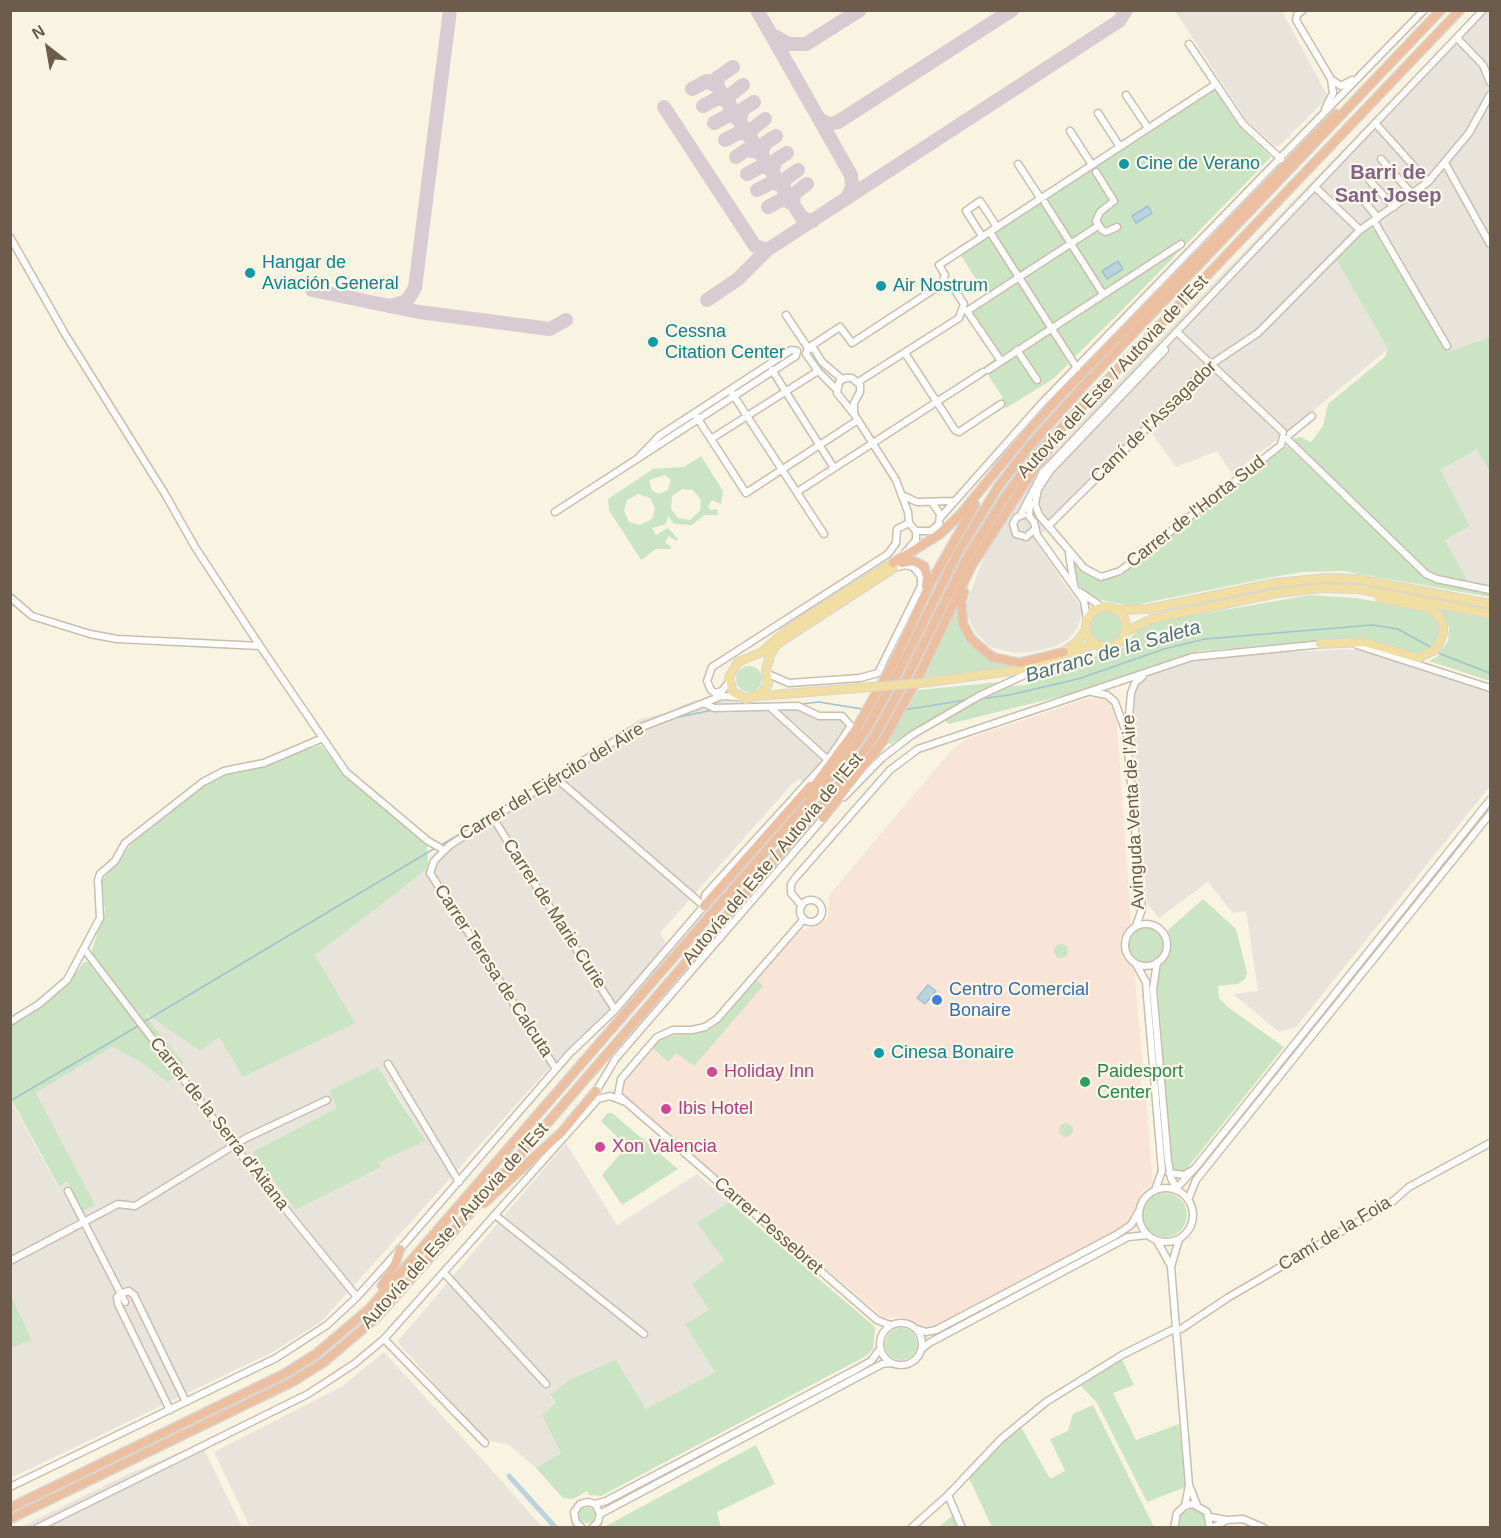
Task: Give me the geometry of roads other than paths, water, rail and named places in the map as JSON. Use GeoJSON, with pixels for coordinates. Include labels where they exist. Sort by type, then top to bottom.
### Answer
{"type":"FeatureCollection","features":[{"type":"Feature","properties":{"kind":"highway","name":"Autovía del Este / Autovia de l'Est"},"geometry":{"type":"LineString","coordinates":[[10,1508],[286,1373],[369,1310],[836,770],[858,729],[895,678],[957,554],[998,487],[1028,448],[1088,381],[1441,10]]}},
{"type":"Feature","properties":{"kind":"highway","name":"Autovía del Este / Autovia de l'Est"},"geometry":{"type":"LineString","coordinates":[[10,1519],[292,1382],[324,1362],[376,1318],[469,1214],[831,794],[874,737],[908,677],[966,559],[1007,494],[1035,456],[1460,10]]}},
{"type":"Feature","properties":{"kind":"highway"},"geometry":{"type":"LineString","coordinates":[[893,566],[940,534],[960,516],[1030,429],[1148,305],[1388,61],[1401,52]]}},
{"type":"Feature","properties":{"kind":"highway"},"geometry":{"type":"LineString","coordinates":[[823,818],[883,741],[920,681],[977,559],[1041,461],[1126,359]]}},
{"type":"Feature","properties":{"kind":"highway"},"geometry":{"type":"LineString","coordinates":[[711,913],[730,886],[858,729],[954,540],[1000,466]]}},
{"type":"Feature","properties":{"kind":"highway"},"geometry":{"type":"LineString","coordinates":[[977,559],[961,602],[961,613],[971,639],[980,649],[992,657],[1019,663],[1067,653]]}},
{"type":"Feature","properties":{"kind":"highway"},"geometry":{"type":"LineString","coordinates":[[893,566],[913,561],[924,566],[927,577],[905,639]]}},
{"type":"Feature","properties":{"kind":"highway"},"geometry":{"type":"LineString","coordinates":[[704,906],[842,750]]}},
{"type":"Feature","properties":{"kind":"highway"},"geometry":{"type":"LineString","coordinates":[[469,1214],[562,1132],[596,1091]]}},
{"type":"Feature","properties":{"kind":"highway"},"geometry":{"type":"LineString","coordinates":[[345,1330],[388,1279],[400,1249]]}},
{"type":"Feature","properties":{"kind":"main road"},"geometry":{"type":"LineString","coordinates":[[893,566],[787,630],[762,652],[733,666],[730,685],[740,697],[987,676],[1049,660],[1095,644],[1113,645],[1125,632],[1152,619],[1277,593],[1322,588],[1359,589],[1491,614]]}},
{"type":"Feature","properties":{"kind":"main road"},"geometry":{"type":"LineString","coordinates":[[758,696],[768,684],[767,672],[772,650],[782,639],[893,566]]}},
{"type":"Feature","properties":{"kind":"main road"},"geometry":{"type":"LineString","coordinates":[[1067,653],[1086,630],[1088,618],[1096,609],[1102,607],[1118,610],[1148,609],[1276,583],[1326,578],[1358,579],[1491,604]]}},
{"type":"Feature","properties":{"kind":"main road"},"geometry":{"type":"LineString","coordinates":[[1320,644],[1364,642],[1418,658],[1432,653],[1441,644],[1443,624],[1438,615],[1428,608],[1360,594],[1331,592],[1322,588]]}},
{"type":"Feature","properties":{"kind":"main road"},"geometry":{"type":"LineString","coordinates":[[1118,610],[1125,620],[1125,632]]}},
{"type":"Feature","properties":{"kind":"main road"},"geometry":{"type":"LineString","coordinates":[[1086,630],[1095,644]]}},
{"type":"Feature","properties":{"kind":"main road"},"geometry":{"type":"LineString","coordinates":[[750,659],[759,662],[767,672]]}},
{"type":"Feature","properties":{"kind":"main road"},"geometry":{"type":"LineString","coordinates":[[768,684],[786,694]]}},
{"type":"Feature","properties":{"kind":"street"},"geometry":{"type":"LineString","coordinates":[[1303,10],[1297,15],[1296,20],[1333,81],[1339,99]]}},
{"type":"Feature","properties":{"kind":"street"},"geometry":{"type":"LineString","coordinates":[[1216,84],[1092,165],[1043,201],[982,236],[939,265],[945,275],[942,284],[852,343],[840,327],[808,348],[806,354],[816,369],[837,390],[896,480],[908,512],[909,523],[916,531],[932,531],[940,518],[1041,404],[1424,10]]}},
{"type":"Feature","properties":{"kind":"street"},"geometry":{"type":"LineString","coordinates":[[1043,546],[1016,534],[1013,527],[1014,520],[1020,516],[1035,484],[1483,10]]}},
{"type":"Feature","properties":{"kind":"street"},"geometry":{"type":"LineString","coordinates":[[1457,38],[1483,65],[1491,82]]}},
{"type":"Feature","properties":{"kind":"street"},"geometry":{"type":"LineString","coordinates":[[1189,44],[1243,124],[1281,159]]}},
{"type":"Feature","properties":{"kind":"street"},"geometry":{"type":"LineString","coordinates":[[1333,81],[1347,85],[1372,65]]}},
{"type":"Feature","properties":{"kind":"street"},"geometry":{"type":"LineString","coordinates":[[1304,135],[1330,104],[1333,81]]}},
{"type":"Feature","properties":{"kind":"street"},"geometry":{"type":"LineString","coordinates":[[1126,95],[1148,128]]}},
{"type":"Feature","properties":{"kind":"street","name":"Camí de l'Assagador"},"geometry":{"type":"LineString","coordinates":[[1048,526],[1210,365],[1258,333],[1360,230],[1428,182],[1469,133],[1491,95]]}},
{"type":"Feature","properties":{"kind":"street"},"geometry":{"type":"LineString","coordinates":[[1098,113],[1120,147]]}},
{"type":"Feature","properties":{"kind":"street"},"geometry":{"type":"LineString","coordinates":[[1375,123],[1428,182]]}},
{"type":"Feature","properties":{"kind":"street"},"geometry":{"type":"LineString","coordinates":[[1070,131],[1092,165]]}},
{"type":"Feature","properties":{"kind":"street"},"geometry":{"type":"LineString","coordinates":[[1381,159],[1412,194]]}},
{"type":"Feature","properties":{"kind":"street"},"geometry":{"type":"LineString","coordinates":[[1445,163],[1491,244]]}},
{"type":"Feature","properties":{"kind":"street"},"geometry":{"type":"LineString","coordinates":[[1018,164],[1103,294]]}},
{"type":"Feature","properties":{"kind":"street"},"geometry":{"type":"LineString","coordinates":[[1096,172],[1114,201],[1097,217],[1098,226],[1106,232],[1117,227]]}},
{"type":"Feature","properties":{"kind":"street"},"geometry":{"type":"LineString","coordinates":[[1371,181],[1394,207]]}},
{"type":"Feature","properties":{"kind":"street"},"geometry":{"type":"LineString","coordinates":[[1315,187],[1360,230]]}},
{"type":"Feature","properties":{"kind":"street"},"geometry":{"type":"LineString","coordinates":[[1358,194],[1376,219],[1447,346]]}},
{"type":"Feature","properties":{"kind":"street"},"geometry":{"type":"LineString","coordinates":[[982,236],[966,211],[980,201],[997,227]]}},
{"type":"Feature","properties":{"kind":"street"},"geometry":{"type":"LineString","coordinates":[[1001,361],[967,311],[1098,226]]}},
{"type":"Feature","properties":{"kind":"street"},"geometry":{"type":"LineString","coordinates":[[990,232],[1077,368]]}},
{"type":"Feature","properties":{"kind":"street"},"geometry":{"type":"LineString","coordinates":[[10,237],[65,334],[165,494],[195,547],[346,772],[428,841],[444,850]]}},
{"type":"Feature","properties":{"kind":"street"},"geometry":{"type":"LineString","coordinates":[[796,492],[1181,244]]}},
{"type":"Feature","properties":{"kind":"street"},"geometry":{"type":"LineString","coordinates":[[858,382],[959,318],[964,304],[953,287]]}},
{"type":"Feature","properties":{"kind":"street"},"geometry":{"type":"LineString","coordinates":[[786,315],[808,348],[814,349],[822,362],[842,380]]}},
{"type":"Feature","properties":{"kind":"street"},"geometry":{"type":"LineString","coordinates":[[1072,358],[1081,358],[1121,322]]}},
{"type":"Feature","properties":{"kind":"street"},"geometry":{"type":"LineString","coordinates":[[1177,332],[1426,574],[1437,579],[1491,590]]}},
{"type":"Feature","properties":{"kind":"street"},"geometry":{"type":"LineString","coordinates":[[1102,607],[1086,597],[1072,583],[1068,550],[1039,515],[1035,504],[1038,489],[1050,471],[1156,361],[1168,346],[1168,341]]}},
{"type":"Feature","properties":{"kind":"street"},"geometry":{"type":"LineString","coordinates":[[555,513],[637,459],[730,390],[791,350],[796,351],[796,356],[734,396],[696,416]]}},
{"type":"Feature","properties":{"kind":"street"},"geometry":{"type":"LineString","coordinates":[[1017,350],[1036,380]]}},
{"type":"Feature","properties":{"kind":"street"},"geometry":{"type":"LineString","coordinates":[[905,353],[955,430],[959,432],[1001,404]]}},
{"type":"Feature","properties":{"kind":"street"},"geometry":{"type":"LineString","coordinates":[[1041,404],[1049,390],[1071,367],[1072,358]]}},
{"type":"Feature","properties":{"kind":"street"},"geometry":{"type":"LineString","coordinates":[[711,439],[785,392],[822,362]]}},
{"type":"Feature","properties":{"kind":"street"},"geometry":{"type":"LineString","coordinates":[[768,365],[834,468]]}},
{"type":"Feature","properties":{"kind":"street"},"geometry":{"type":"LineString","coordinates":[[842,380],[852,378],[858,382],[860,392],[856,398],[849,401],[842,399]]}},
{"type":"Feature","properties":{"kind":"street"},"geometry":{"type":"LineString","coordinates":[[837,390],[842,380]]}},
{"type":"Feature","properties":{"kind":"street"},"geometry":{"type":"LineString","coordinates":[[730,390],[824,534]]}},
{"type":"Feature","properties":{"kind":"street"},"geometry":{"type":"LineString","coordinates":[[856,398],[856,417]]}},
{"type":"Feature","properties":{"kind":"street"},"geometry":{"type":"LineString","coordinates":[[696,416],[746,493],[820,445],[856,417]]}},
{"type":"Feature","properties":{"kind":"street"},"geometry":{"type":"LineString","coordinates":[[1286,437],[1312,416]]}},
{"type":"Feature","properties":{"kind":"street","name":"Carrer de l'Horta Sud"},"geometry":{"type":"LineString","coordinates":[[1068,550],[1084,568],[1101,577],[1120,571],[1281,445],[1286,437]]}},
{"type":"Feature","properties":{"kind":"street"},"geometry":{"type":"LineString","coordinates":[[1029,516],[1035,484]]}},
{"type":"Feature","properties":{"kind":"street"},"geometry":{"type":"LineString","coordinates":[[902,493],[908,500],[917,502],[933,504],[955,501]]}},
{"type":"Feature","properties":{"kind":"street"},"geometry":{"type":"LineString","coordinates":[[908,512],[917,502]]}},
{"type":"Feature","properties":{"kind":"street"},"geometry":{"type":"LineString","coordinates":[[933,504],[939,510],[940,518]]}},
{"type":"Feature","properties":{"kind":"street"},"geometry":{"type":"LineString","coordinates":[[1020,516],[1029,516]]}},
{"type":"Feature","properties":{"kind":"street"},"geometry":{"type":"LineString","coordinates":[[1029,516],[1034,522],[1034,530],[1043,546],[1086,604],[1088,618]]}},
{"type":"Feature","properties":{"kind":"street"},"geometry":{"type":"LineString","coordinates":[[730,685],[715,693],[711,690],[707,681],[712,667],[888,554],[896,543],[897,529],[909,523]]}},
{"type":"Feature","properties":{"kind":"street"},"geometry":{"type":"LineString","coordinates":[[1026,537],[1034,530]]}},
{"type":"Feature","properties":{"kind":"street"},"geometry":{"type":"LineString","coordinates":[[893,566],[914,544],[916,531]]}},
{"type":"Feature","properties":{"kind":"street"},"geometry":{"type":"LineString","coordinates":[[767,672],[789,682],[860,678],[878,673],[921,586],[921,576],[913,567],[893,566]]}},
{"type":"Feature","properties":{"kind":"street"},"geometry":{"type":"LineString","coordinates":[[10,597],[32,616],[90,634],[117,639],[260,646]]}},
{"type":"Feature","properties":{"kind":"street"},"geometry":{"type":"LineString","coordinates":[[802,906],[791,893],[796,877],[890,770],[918,749],[1151,670],[1210,653],[1320,644],[1363,646],[1491,688]]}},
{"type":"Feature","properties":{"kind":"street"},"geometry":{"type":"LineString","coordinates":[[581,1117],[616,1058],[823,818],[890,751],[934,721],[1067,653]]}},
{"type":"Feature","properties":{"kind":"street","name":"Avinguda Venta de l'Aire"},"geometry":{"type":"LineString","coordinates":[[1136,926],[1142,909],[1127,738],[1131,693],[1135,683],[1151,670]]}},
{"type":"Feature","properties":{"kind":"street"},"geometry":{"type":"LineString","coordinates":[[722,696],[730,685]]}},
{"type":"Feature","properties":{"kind":"street"},"geometry":{"type":"LineString","coordinates":[[1086,693],[1098,692],[1115,702],[1121,713],[1127,738]]}},
{"type":"Feature","properties":{"kind":"street"},"geometry":{"type":"LineString","coordinates":[[722,696],[740,697]]}},
{"type":"Feature","properties":{"kind":"street","name":"Carrer del Ejército del Aire"},"geometry":{"type":"LineString","coordinates":[[430,873],[434,861],[444,850],[629,732],[722,696]]}},
{"type":"Feature","properties":{"kind":"street"},"geometry":{"type":"LineString","coordinates":[[10,1487],[295,1347],[327,1325],[357,1298],[556,1070],[615,1010],[704,906],[705,895],[858,729],[842,716],[819,716],[798,706],[772,709],[714,708],[704,703]]}},
{"type":"Feature","properties":{"kind":"street"},"geometry":{"type":"LineString","coordinates":[[772,709],[828,760]]}},
{"type":"Feature","properties":{"kind":"street"},"geometry":{"type":"LineString","coordinates":[[10,1022],[39,1004],[67,980],[100,918],[98,880],[100,874],[115,861],[125,843],[203,782],[224,771],[264,763],[323,738]]}},
{"type":"Feature","properties":{"kind":"street"},"geometry":{"type":"LineString","coordinates":[[556,778],[704,906]]}},
{"type":"Feature","properties":{"kind":"street"},"geometry":{"type":"LineString","coordinates":[[1155,1190],[1176,1190],[1196,1167],[1491,800]]}},
{"type":"Feature","properties":{"kind":"street"},"geometry":{"type":"LineString","coordinates":[[1188,1200],[1196,1180],[1491,814]]}},
{"type":"Feature","properties":{"kind":"street","name":"Carrer de Marie Curie"},"geometry":{"type":"LineString","coordinates":[[493,818],[615,1010]]}},
{"type":"Feature","properties":{"kind":"street","name":"Carrer Teresa de Calcuta"},"geometry":{"type":"LineString","coordinates":[[430,873],[556,1070]]}},
{"type":"Feature","properties":{"kind":"street"},"geometry":{"type":"LineString","coordinates":[[814,900],[820,905],[822,911],[817,921],[810,922],[804,919],[800,913],[802,906],[807,901],[814,900]]}},
{"type":"Feature","properties":{"kind":"street"},"geometry":{"type":"LineString","coordinates":[[623,1101],[618,1095],[621,1079],[657,1036],[674,1029],[692,1030],[705,1027],[717,1019],[804,919]]}},
{"type":"Feature","properties":{"kind":"street"},"geometry":{"type":"LineString","coordinates":[[582,1527],[574,1520],[575,1509],[584,1502],[595,1504],[606,1501],[855,1370],[871,1360],[880,1349],[882,1333],[890,1325],[903,1322],[926,1332],[936,1330],[1131,1226],[1145,1197],[1155,1190],[1162,1171],[1146,982],[1125,948],[1126,937],[1136,926],[1150,924],[1157,927],[1166,937],[1166,951],[1157,962],[1153,989],[1169,1173],[1176,1190],[1188,1200],[1193,1218],[1190,1227],[1179,1239],[1172,1242],[1156,1240],[1148,1235],[1140,1224],[1139,1211]]}},
{"type":"Feature","properties":{"kind":"street","name":"Carrer de la Serra d'Aitana"},"geometry":{"type":"LineString","coordinates":[[84,949],[234,1146],[357,1298]]}},
{"type":"Feature","properties":{"kind":"street"},"geometry":{"type":"LineString","coordinates":[[1136,964],[1143,966],[1157,962]]}},
{"type":"Feature","properties":{"kind":"street"},"geometry":{"type":"LineString","coordinates":[[388,1064],[459,1182]]}},
{"type":"Feature","properties":{"kind":"street"},"geometry":{"type":"LineString","coordinates":[[37,1527],[308,1394],[354,1364],[384,1339],[598,1100],[610,1096],[623,1101]]}},
{"type":"Feature","properties":{"kind":"street"},"geometry":{"type":"LineString","coordinates":[[10,1261],[118,1204],[135,1206],[246,1138],[327,1100]]}},
{"type":"Feature","properties":{"kind":"street","name":"Carrer Pessebret"},"geometry":{"type":"LineString","coordinates":[[623,1101],[877,1320],[890,1325]]}},
{"type":"Feature","properties":{"kind":"street","name":"Camí de la Foia"},"geometry":{"type":"LineString","coordinates":[[1181,1329],[1229,1297],[1392,1202],[1409,1187],[1491,1143]]}},
{"type":"Feature","properties":{"kind":"street"},"geometry":{"type":"LineString","coordinates":[[1169,1173],[1184,1175],[1196,1167]]}},
{"type":"Feature","properties":{"kind":"street"},"geometry":{"type":"LineString","coordinates":[[68,1191],[125,1302]]}},
{"type":"Feature","properties":{"kind":"street"},"geometry":{"type":"LineString","coordinates":[[495,1215],[644,1334]]}},
{"type":"Feature","properties":{"kind":"street"},"geometry":{"type":"LineString","coordinates":[[600,1514],[871,1370],[891,1363],[910,1363],[929,1343],[1128,1237],[1148,1235]]}},
{"type":"Feature","properties":{"kind":"street"},"geometry":{"type":"LineString","coordinates":[[1179,1239],[1171,1267],[1189,1485],[1185,1506]]}},
{"type":"Feature","properties":{"kind":"street"},"geometry":{"type":"LineString","coordinates":[[1156,1240],[1171,1267]]}},
{"type":"Feature","properties":{"kind":"street"},"geometry":{"type":"LineString","coordinates":[[444,1273],[546,1384]]}},
{"type":"Feature","properties":{"kind":"street"},"geometry":{"type":"LineString","coordinates":[[170,1410],[118,1304],[117,1297],[122,1293],[129,1291],[134,1295],[186,1402]]}},
{"type":"Feature","properties":{"kind":"street","name":"Carrer Pessebret"},"geometry":{"type":"LineString","coordinates":[[877,1320],[882,1333]]}},
{"type":"Feature","properties":{"kind":"street"},"geometry":{"type":"LineString","coordinates":[[917,1329],[921,1335],[922,1349]]}},
{"type":"Feature","properties":{"kind":"street"},"geometry":{"type":"LineString","coordinates":[[911,1527],[948,1495],[1001,1439],[1046,1402],[1122,1355],[1172,1330]]}},
{"type":"Feature","properties":{"kind":"street"},"geometry":{"type":"LineString","coordinates":[[384,1339],[485,1443]]}},
{"type":"Feature","properties":{"kind":"street"},"geometry":{"type":"LineString","coordinates":[[880,1349],[891,1363]]}},
{"type":"Feature","properties":{"kind":"street"},"geometry":{"type":"LineString","coordinates":[[1189,1485],[1197,1505]]}},
{"type":"Feature","properties":{"kind":"street"},"geometry":{"type":"LineString","coordinates":[[948,1495],[962,1527]]}},
{"type":"Feature","properties":{"kind":"street"},"geometry":{"type":"LineString","coordinates":[[592,1527],[598,1522],[600,1514],[595,1504]]}},
{"type":"Feature","properties":{"kind":"street"},"geometry":{"type":"LineString","coordinates":[[1174,1527],[1177,1513],[1185,1506],[1197,1505],[1204,1508],[1210,1517],[1211,1527],[1227,1520]]}},
{"type":"Feature","properties":{"kind":"street"},"geometry":{"type":"LineString","coordinates":[[1210,1517],[1227,1520],[1244,1519],[1264,1527]]}},
{"type":"Feature","properties":{"kind":"water"},"geometry":{"type":"Polygon","coordinates":[[[1148,206],[1152,213],[1136,223],[1132,216],[1148,206]]]}},
{"type":"Feature","properties":{"kind":"water"},"geometry":{"type":"Polygon","coordinates":[[[1118,261],[1123,269],[1107,279],[1102,271],[1118,261]]]}},
{"type":"Feature","properties":{"kind":"water"},"geometry":{"type":"Polygon","coordinates":[[[928,985],[936,991],[925,1004],[917,998],[928,985]]]}},
{"type":"Feature","properties":{"kind":"waterway","name":"Barranc de la Saleta"},"geometry":{"type":"LineString","coordinates":[[980,699],[1009,695],[1078,679],[1164,649],[1205,639],[1372,625],[1398,629],[1432,648]]}},
{"type":"Feature","properties":{"kind":"waterway","name":"Barranc de la Saleta"},"geometry":{"type":"LineString","coordinates":[[1438,653],[1490,673]]}},
{"type":"Feature","properties":{"kind":"waterway","name":"Barranc de la Saleta"},"geometry":{"type":"LineString","coordinates":[[903,710],[966,700]]}},
{"type":"Feature","properties":{"kind":"waterway"},"geometry":{"type":"LineString","coordinates":[[802,704],[819,702],[862,709]]}},
{"type":"Feature","properties":{"kind":"waterway"},"geometry":{"type":"LineString","coordinates":[[674,718],[713,710]]}},
{"type":"Feature","properties":{"kind":"waterway"},"geometry":{"type":"LineString","coordinates":[[441,845],[484,820]]}},
{"type":"Feature","properties":{"kind":"waterway"},"geometry":{"type":"LineString","coordinates":[[142,1023],[437,847]]}},
{"type":"Feature","properties":{"kind":"waterway"},"geometry":{"type":"LineString","coordinates":[[10,1101],[138,1026]]}},
{"type":"Feature","properties":{"kind":"waterway"},"geometry":{"type":"LineString","coordinates":[[509,1476],[556,1528]]}},
{"type":"Feature","properties":{"kind":"place","name":"Cine de Verano"},"geometry":{"type":"Point","coordinates":[1124,164]}},
{"type":"Feature","properties":{"kind":"place","name":"Hangar de Aviación General"},"geometry":{"type":"Point","coordinates":[250,273]}},
{"type":"Feature","properties":{"kind":"place","name":"Air Nostrum"},"geometry":{"type":"Point","coordinates":[881,286]}},
{"type":"Feature","properties":{"kind":"place","name":"Cessna Citation Center"},"geometry":{"type":"Point","coordinates":[653,342]}},
{"type":"Feature","properties":{"kind":"place","name":"Centro Comercial Bonaire"},"geometry":{"type":"Point","coordinates":[937,1000]}},
{"type":"Feature","properties":{"kind":"place","name":"Cinesa Bonaire"},"geometry":{"type":"Point","coordinates":[879,1053]}},
{"type":"Feature","properties":{"kind":"place","name":"Holiday Inn"},"geometry":{"type":"Point","coordinates":[712,1072]}},
{"type":"Feature","properties":{"kind":"place","name":"Paidesport Center"},"geometry":{"type":"Point","coordinates":[1085,1082]}},
{"type":"Feature","properties":{"kind":"place","name":"Ibis Hotel"},"geometry":{"type":"Point","coordinates":[666,1109]}},
{"type":"Feature","properties":{"kind":"place","name":"Xon Valencia"},"geometry":{"type":"Point","coordinates":[600,1147]}},
{"type":"Feature","properties":{"kind":"district","name":"Barri de Sant Josep"},"geometry":{"type":"Point","coordinates":[1388,184]}}]}
